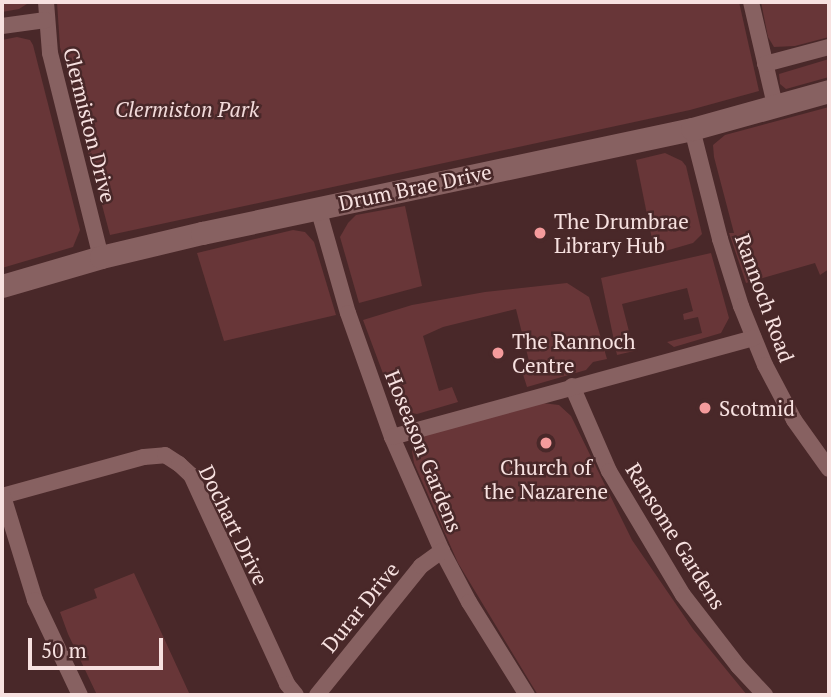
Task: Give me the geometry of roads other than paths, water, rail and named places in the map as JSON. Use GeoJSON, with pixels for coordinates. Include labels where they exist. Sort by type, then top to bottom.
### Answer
{"type":"FeatureCollection","features":[{"type":"Feature","properties":{"kind":"street","name":"Clermiston Drive"},"geometry":{"type":"LineString","coordinates":[[46,2],[50,53],[101,257]]}},
{"type":"Feature","properties":{"kind":"street"},"geometry":{"type":"LineString","coordinates":[[751,2],[775,105]]}},
{"type":"Feature","properties":{"kind":"street"},"geometry":{"type":"LineString","coordinates":[[2,26],[46,20]]}},
{"type":"Feature","properties":{"kind":"street"},"geometry":{"type":"LineString","coordinates":[[765,64],[829,47]]}},
{"type":"Feature","properties":{"kind":"street","name":"Drum Brae Drive"},"geometry":{"type":"LineString","coordinates":[[2,286],[101,257],[692,129],[829,90]]}},
{"type":"Feature","properties":{"kind":"street","name":"Rannoch Road"},"geometry":{"type":"LineString","coordinates":[[692,129],[728,269],[754,338],[794,420],[827,462]]}},
{"type":"Feature","properties":{"kind":"street","name":"Hoseason Gardens"},"geometry":{"type":"LineString","coordinates":[[318,208],[348,313],[393,437],[442,551],[469,602],[527,695]]}},
{"type":"Feature","properties":{"kind":"street"},"geometry":{"type":"LineString","coordinates":[[393,437],[754,338]]}},
{"type":"Feature","properties":{"kind":"street","name":"Ransome Gardens"},"geometry":{"type":"LineString","coordinates":[[572,386],[609,471],[669,572],[730,656],[765,695]]}},
{"type":"Feature","properties":{"kind":"street","name":"Dochart Drive"},"geometry":{"type":"LineString","coordinates":[[2,496],[144,457],[165,456],[179,464],[191,475],[287,684],[296,695]]}},
{"type":"Feature","properties":{"kind":"street"},"geometry":{"type":"LineString","coordinates":[[2,496],[35,600],[80,695]]}},
{"type":"Feature","properties":{"kind":"street","name":"Durar Drive"},"geometry":{"type":"LineString","coordinates":[[317,695],[421,566],[442,551]]}},
{"type":"Feature","properties":{"kind":"place","name":"The Drumbrae Library Hub"},"geometry":{"type":"Point","coordinates":[540,233]}},
{"type":"Feature","properties":{"kind":"place","name":"The Rannoch Centre"},"geometry":{"type":"Point","coordinates":[498,353]}},
{"type":"Feature","properties":{"kind":"place","name":"Scotmid"},"geometry":{"type":"Point","coordinates":[705,408]}},
{"type":"Feature","properties":{"kind":"place","name":"Church of the Nazarene"},"geometry":{"type":"Point","coordinates":[546,443]}},
{"type":"Feature","properties":{"kind":"park label","name":"Clermiston Park"},"geometry":{"type":"Point","coordinates":[187,109]}}]}
